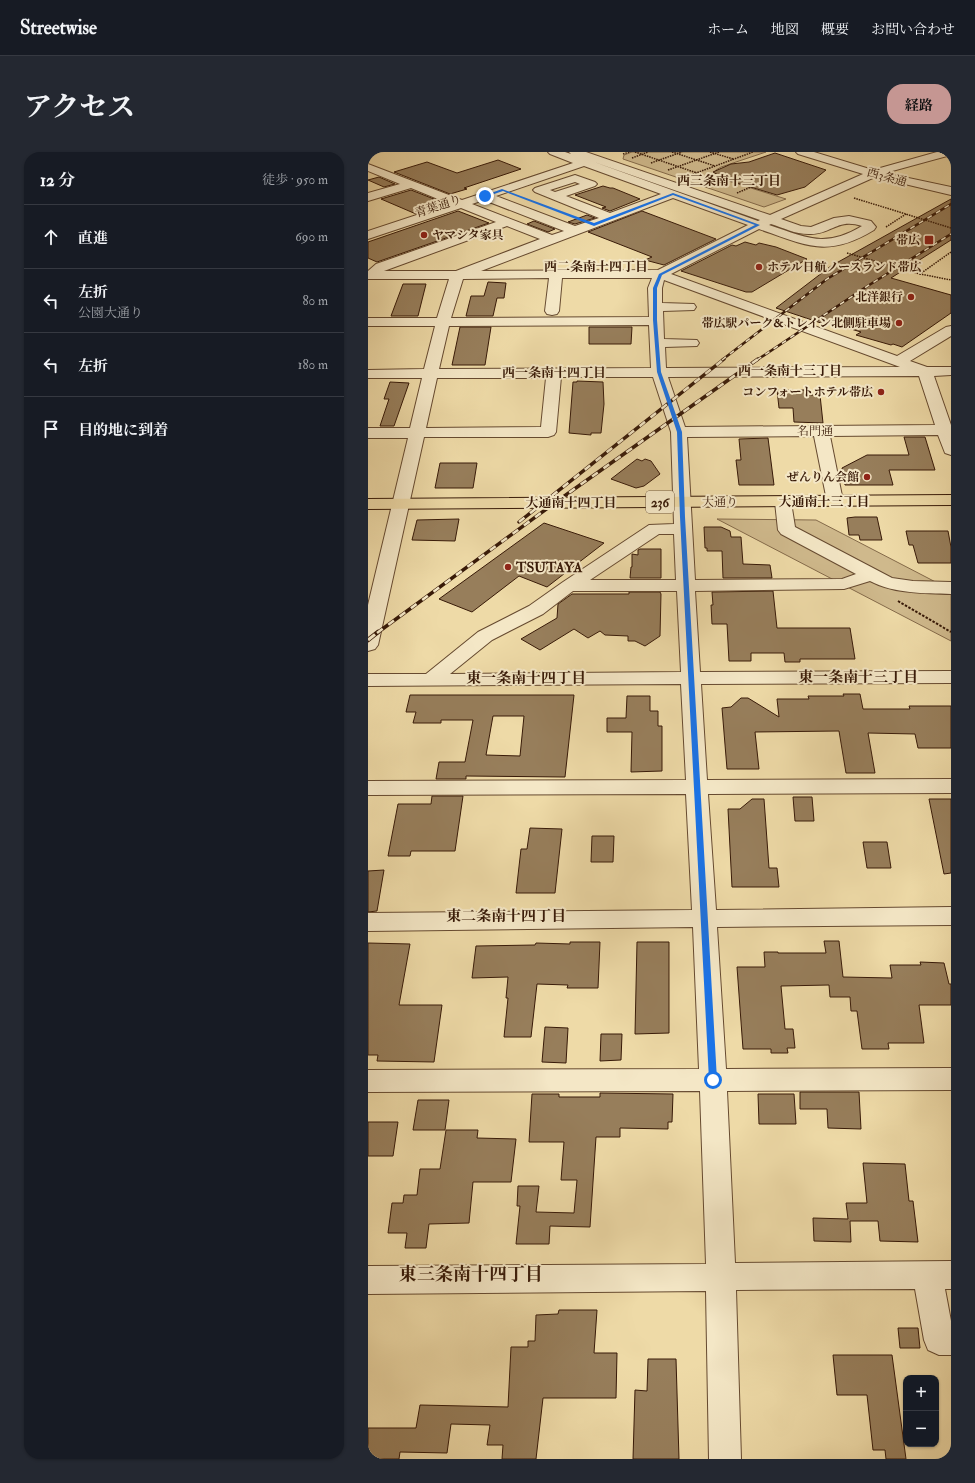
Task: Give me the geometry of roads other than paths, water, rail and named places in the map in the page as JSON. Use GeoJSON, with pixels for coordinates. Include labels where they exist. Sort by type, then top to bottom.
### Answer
{"type":"FeatureCollection","features":[{"type":"Feature","properties":{"kind":"highway","name":"大通り"},"geometry":{"type":"LineString","coordinates":[[368,504],[951,500]]}},
{"type":"Feature","properties":{"kind":"street"},"geometry":{"type":"LineString","coordinates":[[554,152],[586,157],[763,222],[808,241],[826,243],[838,242],[856,236],[870,227],[867,224],[848,220],[838,221],[818,231],[806,231],[763,222],[673,194],[586,157]]}},
{"type":"Feature","properties":{"kind":"street","name":"西3条通"},"geometry":{"type":"LineString","coordinates":[[802,152],[878,172],[927,187],[951,191]]}},
{"type":"Feature","properties":{"kind":"street"},"geometry":{"type":"LineString","coordinates":[[824,152],[878,172]]}},
{"type":"Feature","properties":{"kind":"street"},"geometry":{"type":"LineString","coordinates":[[725,1459],[721,1276],[713,1080],[679,432],[659,372],[656,343],[655,288],[660,274],[763,222],[878,172],[950,152]]}},
{"type":"Feature","properties":{"kind":"street"},"geometry":{"type":"LineString","coordinates":[[368,235],[457,202],[485,196],[503,190],[586,157],[612,154]]}},
{"type":"Feature","properties":{"kind":"street","name":"青葉通り"},"geometry":{"type":"LineString","coordinates":[[368,229],[457,202],[586,157]]}},
{"type":"Feature","properties":{"kind":"street"},"geometry":{"type":"LineString","coordinates":[[371,170],[411,184],[553,240]]}},
{"type":"Feature","properties":{"kind":"street","name":"西3条通"},"geometry":{"type":"LineString","coordinates":[[878,172],[951,185]]}},
{"type":"Feature","properties":{"kind":"street"},"geometry":{"type":"LineString","coordinates":[[368,198],[411,184]]}},
{"type":"Feature","properties":{"kind":"street"},"geometry":{"type":"LineString","coordinates":[[503,190],[524,198]]}},
{"type":"Feature","properties":{"kind":"street"},"geometry":{"type":"LineString","coordinates":[[369,275],[458,262],[485,265],[673,194]]}},
{"type":"Feature","properties":{"kind":"street"},"geometry":{"type":"LineString","coordinates":[[485,196],[576,231]]}},
{"type":"Feature","properties":{"kind":"street"},"geometry":{"type":"LineString","coordinates":[[555,196],[611,218]]}},
{"type":"Feature","properties":{"kind":"street"},"geometry":{"type":"LineString","coordinates":[[794,228],[837,209]]}},
{"type":"Feature","properties":{"kind":"street"},"geometry":{"type":"LineString","coordinates":[[573,217],[594,225]]}},
{"type":"Feature","properties":{"kind":"street"},"geometry":{"type":"LineString","coordinates":[[369,275],[381,267],[507,222]]}},
{"type":"Feature","properties":{"kind":"street"},"geometry":{"type":"LineString","coordinates":[[477,248],[470,245],[501,234],[533,247]]}},
{"type":"Feature","properties":{"kind":"street"},"geometry":{"type":"LineString","coordinates":[[368,645],[375,589],[400,504],[458,262],[453,251],[416,264]]}},
{"type":"Feature","properties":{"kind":"street"},"geometry":{"type":"LineString","coordinates":[[458,262],[556,275],[660,274],[912,366],[948,430],[951,450]]}},
{"type":"Feature","properties":{"kind":"street"},"geometry":{"type":"LineString","coordinates":[[438,266],[458,262],[485,265]]}},
{"type":"Feature","properties":{"kind":"street"},"geometry":{"type":"LineString","coordinates":[[552,311],[556,275]]}},
{"type":"Feature","properties":{"kind":"street"},"geometry":{"type":"LineString","coordinates":[[368,322],[655,314],[689,307]]}},
{"type":"Feature","properties":{"kind":"street"},"geometry":{"type":"LineString","coordinates":[[912,366],[951,330]]}},
{"type":"Feature","properties":{"kind":"street"},"geometry":{"type":"LineString","coordinates":[[912,366],[951,338]]}},
{"type":"Feature","properties":{"kind":"street"},"geometry":{"type":"LineString","coordinates":[[656,343],[692,344]]}},
{"type":"Feature","properties":{"kind":"street"},"geometry":{"type":"LineString","coordinates":[[368,374],[659,372],[912,366],[951,371]]}},
{"type":"Feature","properties":{"kind":"street"},"geometry":{"type":"LineString","coordinates":[[368,433],[548,432],[554,372]]}},
{"type":"Feature","properties":{"kind":"street","name":"名門通"},"geometry":{"type":"LineString","coordinates":[[679,432],[948,430]]}},
{"type":"Feature","properties":{"kind":"street"},"geometry":{"type":"LineString","coordinates":[[821,431],[835,501]]}},
{"type":"Feature","properties":{"kind":"street"},"geometry":{"type":"LineString","coordinates":[[783,502],[788,530],[887,583],[913,587],[951,588]]}},
{"type":"Feature","properties":{"kind":"street"},"geometry":{"type":"LineString","coordinates":[[430,680],[485,636],[536,610],[569,586],[655,529],[683,529]]}},
{"type":"Feature","properties":{"kind":"street"},"geometry":{"type":"LineString","coordinates":[[569,586],[844,584],[871,574]]}},
{"type":"Feature","properties":{"kind":"street"},"geometry":{"type":"LineString","coordinates":[[368,680],[691,677],[951,677]]}},
{"type":"Feature","properties":{"kind":"street"},"geometry":{"type":"LineString","coordinates":[[368,788],[951,786]]}},
{"type":"Feature","properties":{"kind":"street"},"geometry":{"type":"LineString","coordinates":[[368,922],[951,916]]}},
{"type":"Feature","properties":{"kind":"street"},"geometry":{"type":"LineString","coordinates":[[368,1081],[951,1079]]}},
{"type":"Feature","properties":{"kind":"street"},"geometry":{"type":"LineString","coordinates":[[368,1280],[940,1275],[938,1340],[951,1340]]}},
{"type":"Feature","properties":{"kind":"railway"},"geometry":{"type":"LineString","coordinates":[[722,360],[827,279],[951,204]]}},
{"type":"Feature","properties":{"kind":"railway"},"geometry":{"type":"LineString","coordinates":[[757,360],[866,287],[951,234]]}},
{"type":"Feature","properties":{"kind":"railway"},"geometry":{"type":"LineString","coordinates":[[519,522],[724,359]]}},
{"type":"Feature","properties":{"kind":"railway"},"geometry":{"type":"LineString","coordinates":[[377,633],[556,502],[758,359]]}},
{"type":"Feature","properties":{"kind":"railway"},"geometry":{"type":"LineString","coordinates":[[368,640],[378,632]]}},
{"type":"Feature","properties":{"kind":"place","name":"ヤマシタ家具"},"geometry":{"type":"Point","coordinates":[424,235]}},
{"type":"Feature","properties":{"kind":"place","name":"帯広"},"geometry":{"type":"Point","coordinates":[929,240]}},
{"type":"Feature","properties":{"kind":"place","name":"ホテル日航ノースランド帯広"},"geometry":{"type":"Point","coordinates":[759,267]}},
{"type":"Feature","properties":{"kind":"place","name":"北洋銀行"},"geometry":{"type":"Point","coordinates":[911,297]}},
{"type":"Feature","properties":{"kind":"place","name":"帯広駅パーク&トレイン北側駐車場"},"geometry":{"type":"Point","coordinates":[899,323]}},
{"type":"Feature","properties":{"kind":"place","name":"コンフォートホテル帯広"},"geometry":{"type":"Point","coordinates":[881,392]}},
{"type":"Feature","properties":{"kind":"place","name":"ぜんりん会館"},"geometry":{"type":"Point","coordinates":[867,477]}},
{"type":"Feature","properties":{"kind":"place","name":"TSUTAYA"},"geometry":{"type":"Point","coordinates":[508,567]}},
{"type":"Feature","properties":{"kind":"district","name":"西三条南十三丁目"},"geometry":{"type":"Point","coordinates":[729,180]}},
{"type":"Feature","properties":{"kind":"district","name":"西二条南十四丁目"},"geometry":{"type":"Point","coordinates":[596,266]}},
{"type":"Feature","properties":{"kind":"district","name":"西一条南十三丁目"},"geometry":{"type":"Point","coordinates":[790,370]}},
{"type":"Feature","properties":{"kind":"district","name":"西一条南十四丁目"},"geometry":{"type":"Point","coordinates":[554,372]}},
{"type":"Feature","properties":{"kind":"district","name":"大通南十三丁目"},"geometry":{"type":"Point","coordinates":[824,501]}},
{"type":"Feature","properties":{"kind":"district","name":"大通南十四丁目"},"geometry":{"type":"Point","coordinates":[571,502]}},
{"type":"Feature","properties":{"kind":"district","name":"東一条南十三丁目"},"geometry":{"type":"Point","coordinates":[858,677]}},
{"type":"Feature","properties":{"kind":"district","name":"東一条南十四丁目"},"geometry":{"type":"Point","coordinates":[526,678]}},
{"type":"Feature","properties":{"kind":"district","name":"東二条南十四丁目"},"geometry":{"type":"Point","coordinates":[506,916]}},
{"type":"Feature","properties":{"kind":"district","name":"東三条南十四丁目"},"geometry":{"type":"Point","coordinates":[471,1274]}}]}
